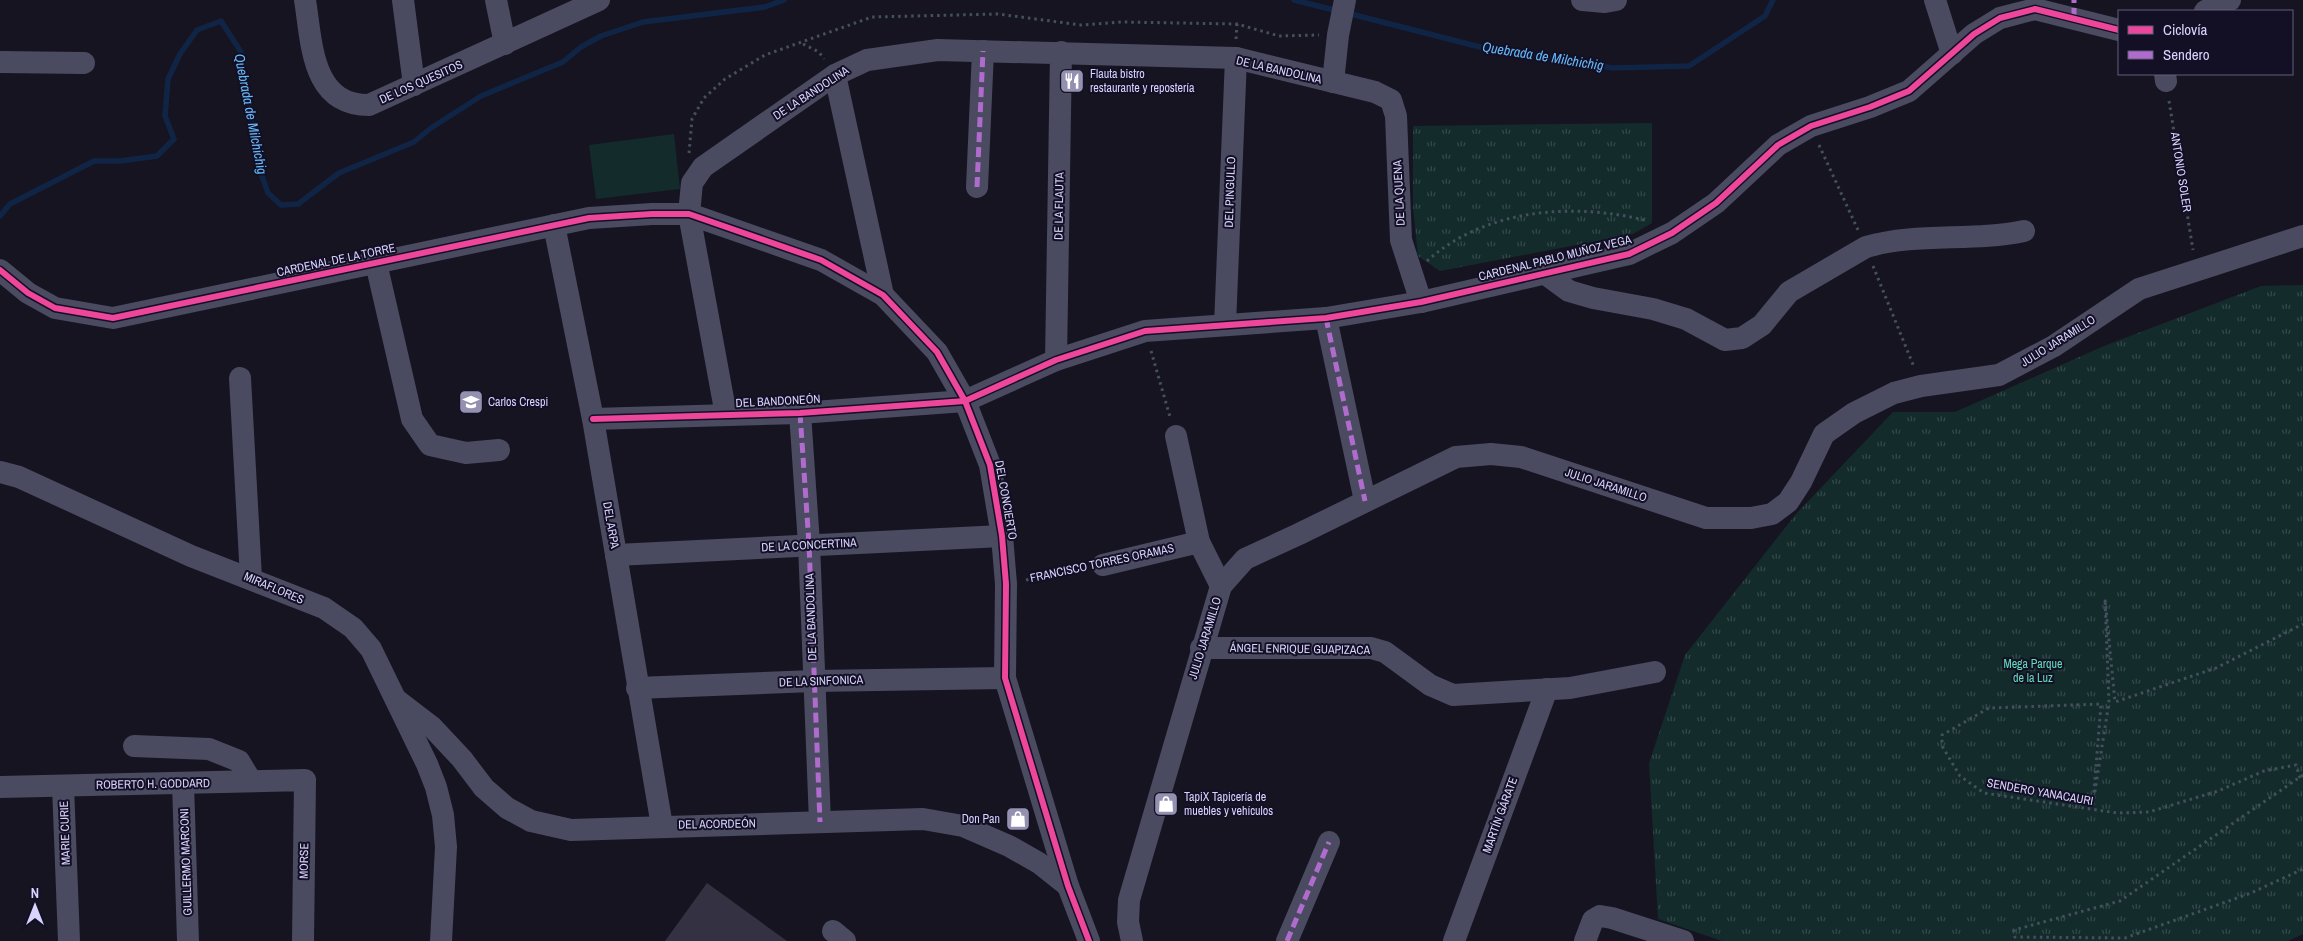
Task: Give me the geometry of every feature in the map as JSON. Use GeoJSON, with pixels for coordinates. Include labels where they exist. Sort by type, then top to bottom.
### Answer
{"type":"FeatureCollection","features":[{"type":"Feature","properties":{"kind":"street","name":"DE LOS QUESITOS"},"geometry":{"type":"LineString","coordinates":[[305,0],[316,68],[334,95],[356,105],[369,105],[598,0]]}},
{"type":"Feature","properties":{"kind":"street"},"geometry":{"type":"LineString","coordinates":[[403,0],[414,85]]}},
{"type":"Feature","properties":{"kind":"street"},"geometry":{"type":"LineString","coordinates":[[496,0],[505,44]]}},
{"type":"Feature","properties":{"kind":"street"},"geometry":{"type":"LineString","coordinates":[[1333,82],[1340,26],[1346,0]]}},
{"type":"Feature","properties":{"kind":"street"},"geometry":{"type":"LineString","coordinates":[[1582,0],[1605,2],[1616,0]]}},
{"type":"Feature","properties":{"kind":"street"},"geometry":{"type":"LineString","coordinates":[[1934,0],[1952,54]]}},
{"type":"Feature","properties":{"kind":"street"},"geometry":{"type":"LineString","coordinates":[[2207,10],[2230,0]]}},
{"type":"Feature","properties":{"kind":"street","name":"CARDENAL PABLO MUÑOZ VEGA"},"geometry":{"type":"LineString","coordinates":[[965,401],[1056,360],[1145,331],[1187,326],[1326,318],[1420,302],[1543,272],[1629,254],[1672,233],[1716,203],[1778,145],[1811,126],[1870,107],[1909,91],[1974,34],[2000,18],[2035,9],[2074,9],[2118,30]]}},
{"type":"Feature","properties":{"kind":"street","name":"DE LA BANDOLINA"},"geometry":{"type":"LineString","coordinates":[[726,415],[689,214],[692,183],[703,167],[835,75],[867,60],[938,50],[1061,52],[1236,58],[1374,92]]}},
{"type":"Feature","properties":{"kind":"street"},"geometry":{"type":"LineString","coordinates":[[977,186],[983,51]]}},
{"type":"Feature","properties":{"kind":"street","name":"DE LA FLAUTA"},"geometry":{"type":"LineString","coordinates":[[1056,360],[1061,52]]}},
{"type":"Feature","properties":{"kind":"street","name":"DEL PINGULLO"},"geometry":{"type":"LineString","coordinates":[[1225,325],[1236,58]]}},
{"type":"Feature","properties":{"kind":"street"},"geometry":{"type":"LineString","coordinates":[[0,62],[84,63]]}},
{"type":"Feature","properties":{"kind":"street"},"geometry":{"type":"LineString","coordinates":[[835,75],[884,295]]}},
{"type":"Feature","properties":{"kind":"street","name":"DE LA QUENA"},"geometry":{"type":"LineString","coordinates":[[1374,92],[1391,100],[1396,116],[1401,240],[1408,269],[1420,302]]}},
{"type":"Feature","properties":{"kind":"street","name":"CARDENAL DE LA TORRE"},"geometry":{"type":"LineString","coordinates":[[0,270],[28,293],[54,308],[112,318],[589,218],[689,214]]}},
{"type":"Feature","properties":{"kind":"street","name":"DEL CONCIERTO"},"geometry":{"type":"LineString","coordinates":[[689,214],[821,260],[884,295],[937,352],[965,401],[990,464],[1002,536],[1006,584],[1005,678],[1068,886],[1089,941]]}},
{"type":"Feature","properties":{"kind":"street","name":"DEL ARPA"},"geometry":{"type":"LineString","coordinates":[[554,225],[592,419],[662,826]]}},
{"type":"Feature","properties":{"kind":"street"},"geometry":{"type":"LineString","coordinates":[[1543,272],[1569,291],[1593,298],[1654,309],[1686,319],[1725,340],[1742,338],[1755,330],[1762,325],[1789,292],[1866,247],[1879,243],[1931,238],[1998,236],[2024,231]]}},
{"type":"Feature","properties":{"kind":"street","name":"JULIO JARAMILLO"},"geometry":{"type":"LineString","coordinates":[[1132,941],[1128,922],[1129,900],[1201,648],[1221,586],[1245,559],[1456,457],[1491,454],[1521,457],[1706,518],[1750,518],[1772,514],[1788,502],[1801,482],[1824,434],[1854,412],[1894,393],[1921,386],[1999,375],[2054,346],[2139,289],[2303,236]]}},
{"type":"Feature","properties":{"kind":"street"},"geometry":{"type":"LineString","coordinates":[[376,263],[412,419],[430,445],[466,453],[499,450]]}},
{"type":"Feature","properties":{"kind":"street"},"geometry":{"type":"LineString","coordinates":[[1326,318],[1365,501]]}},
{"type":"Feature","properties":{"kind":"street"},"geometry":{"type":"LineString","coordinates":[[240,378],[251,578]]}},
{"type":"Feature","properties":{"kind":"street","name":"DEL BANDONEÓN"},"geometry":{"type":"LineString","coordinates":[[592,419],[800,412],[965,401]]}},
{"type":"Feature","properties":{"kind":"street","name":"DE LA BANDOLINA"},"geometry":{"type":"LineString","coordinates":[[800,412],[809,544],[820,822]]}},
{"type":"Feature","properties":{"kind":"street"},"geometry":{"type":"LineString","coordinates":[[1176,436],[1199,542],[1221,586]]}},
{"type":"Feature","properties":{"kind":"street","name":"MIRAFLORES"},"geometry":{"type":"LineString","coordinates":[[0,472],[19,477],[191,556],[324,608],[353,628],[371,649],[398,701],[427,764],[443,815],[446,847],[441,941]]}},
{"type":"Feature","properties":{"kind":"street","name":"DE LA CONCERTINA"},"geometry":{"type":"LineString","coordinates":[[616,556],[809,544],[1002,536]]}},
{"type":"Feature","properties":{"kind":"street","name":"FRANCISCO TORRES ORAMAS"},"geometry":{"type":"LineString","coordinates":[[1103,565],[1199,542]]}},
{"type":"Feature","properties":{"kind":"street","name":"ÁNGEL ENRIQUE GUAPIZACA"},"geometry":{"type":"LineString","coordinates":[[1201,648],[1371,648],[1385,652],[1430,685],[1453,695],[1570,688],[1655,672]]}},
{"type":"Feature","properties":{"kind":"street","name":"DE LA SINFONICA"},"geometry":{"type":"LineString","coordinates":[[637,688],[813,681],[1005,678]]}},
{"type":"Feature","properties":{"kind":"street","name":"MARTÍN GÁRATE"},"geometry":{"type":"LineString","coordinates":[[1454,941],[1547,689]]}},
{"type":"Feature","properties":{"kind":"street","name":"DEL ACORDEÓN"},"geometry":{"type":"LineString","coordinates":[[398,701],[432,727],[462,759],[484,788],[508,808],[531,821],[572,830],[923,819],[963,826],[1009,846],[1031,859],[1068,886]]}},
{"type":"Feature","properties":{"kind":"street"},"geometry":{"type":"LineString","coordinates":[[134,746],[209,749],[239,761],[251,782]]}},
{"type":"Feature","properties":{"kind":"street","name":"ROBERTO H. GODDARD"},"geometry":{"type":"LineString","coordinates":[[0,787],[305,780]]}},
{"type":"Feature","properties":{"kind":"street","name":"MORSE"},"geometry":{"type":"LineString","coordinates":[[303,941],[305,780]]}},
{"type":"Feature","properties":{"kind":"street","name":"GUILLERMO MARCONI"},"geometry":{"type":"LineString","coordinates":[[184,783],[188,941]]}},
{"type":"Feature","properties":{"kind":"street","name":"MARIE CURIE"},"geometry":{"type":"LineString","coordinates":[[63,786],[69,941]]}},
{"type":"Feature","properties":{"kind":"street"},"geometry":{"type":"LineString","coordinates":[[1287,941],[1329,842]]}},
{"type":"Feature","properties":{"kind":"street"},"geometry":{"type":"LineString","coordinates":[[1585,941],[1593,920],[1600,916],[1626,932],[1683,941]]}},
{"type":"Feature","properties":{"kind":"path"},"geometry":{"type":"LineString","coordinates":[[803,44],[818,52],[835,75]]}},
{"type":"Feature","properties":{"kind":"path"},"geometry":{"type":"LineString","coordinates":[[1408,269],[1426,262],[1446,244],[1489,226],[1534,213],[1584,211],[1625,215],[1652,222],[1672,233]]}},
{"type":"Feature","properties":{"kind":"path"},"geometry":{"type":"LineString","coordinates":[[1145,331],[1176,436]]}},
{"type":"Feature","properties":{"kind":"green space"},"geometry":{"type":"Polygon","coordinates":[[[1652,123],[1652,223],[1633,234],[1440,271],[1418,256],[1413,207],[1413,126],[1652,123]]]}},
{"type":"Feature","properties":{"kind":"green space"},"geometry":{"type":"Polygon","coordinates":[[[674,134],[680,189],[596,199],[589,145],[674,134]]]}},
{"type":"Feature","properties":{"kind":"green space","name":"Mega Parque de la Luz"},"geometry":{"type":"Polygon","coordinates":[[[2303,285],[2303,934],[2288,941],[1722,941],[1658,919],[1649,763],[1685,655],[1796,514],[1893,412],[1955,412],[2104,346],[2261,286],[2303,285]]]}},
{"type":"Feature","properties":{"kind":"building"},"geometry":{"type":"Polygon","coordinates":[[[707,883],[787,941],[665,941],[707,883]]]}},
{"type":"Feature","properties":{"kind":"waterway","name":"Quebrada de Milchichig"},"geometry":{"type":"LineString","coordinates":[[0,216],[10,204],[94,161],[120,161],[157,156],[174,139],[165,116],[168,79],[180,54],[197,30],[221,21],[241,52],[258,165],[268,193],[281,205],[298,204],[339,173],[414,142],[431,128],[481,96],[563,62],[581,47],[601,36],[643,22],[765,7],[784,0]]}},
{"type":"Feature","properties":{"kind":"waterway","name":"Quebrada de Milchichig"},"geometry":{"type":"LineString","coordinates":[[1294,0],[1338,11]]}},
{"type":"Feature","properties":{"kind":"waterway","name":"Quebrada de Milchichig"},"geometry":{"type":"LineString","coordinates":[[1347,13],[1480,47],[1613,68],[1689,66],[1765,16],[1773,0]]}},
{"type":"Feature","properties":{"kind":"marked path"},"geometry":{"type":"LineString","coordinates":[[2074,0],[2074,18]]}},
{"type":"Feature","properties":{"kind":"marked path"},"geometry":{"type":"LineString","coordinates":[[977,187],[983,51]]}},
{"type":"Feature","properties":{"kind":"marked path"},"geometry":{"type":"LineString","coordinates":[[1326,318],[1365,501]]}},
{"type":"Feature","properties":{"kind":"marked path"},"geometry":{"type":"LineString","coordinates":[[800,413],[809,544],[820,822]]}},
{"type":"Feature","properties":{"kind":"marked path"},"geometry":{"type":"LineString","coordinates":[[1287,941],[1329,842]]}},
{"type":"Feature","properties":{"kind":"cycle path"},"geometry":{"type":"LineString","coordinates":[[593,419],[800,413],[965,401],[1056,360],[1145,331],[1326,318],[1421,302],[1629,254],[1672,233],[1716,203],[1778,145],[1811,126],[1870,107],[1909,91],[1974,34],[2000,18],[2035,9],[2118,30]]}},
{"type":"Feature","properties":{"kind":"cycle path"},"geometry":{"type":"LineString","coordinates":[[0,270],[28,293],[55,308],[113,318],[589,218],[689,214],[821,260],[883,295],[937,352],[965,401],[990,465],[1002,536],[1006,584],[1005,678],[1068,886],[1089,941]]}},
{"type":"Feature","properties":{"kind":"place","name":"Flauta bistro restaurante y repostería"},"geometry":{"type":"Point","coordinates":[1072,81]}},
{"type":"Feature","properties":{"kind":"place","name":"Carlos Crespi"},"geometry":{"type":"Point","coordinates":[471,402]}},
{"type":"Feature","properties":{"kind":"place","name":"TapiX Tapicería de muebles y vehículos"},"geometry":{"type":"Point","coordinates":[1166,804]}},
{"type":"Feature","properties":{"kind":"place","name":"Don Pan"},"geometry":{"type":"Point","coordinates":[1018,819]}}]}
